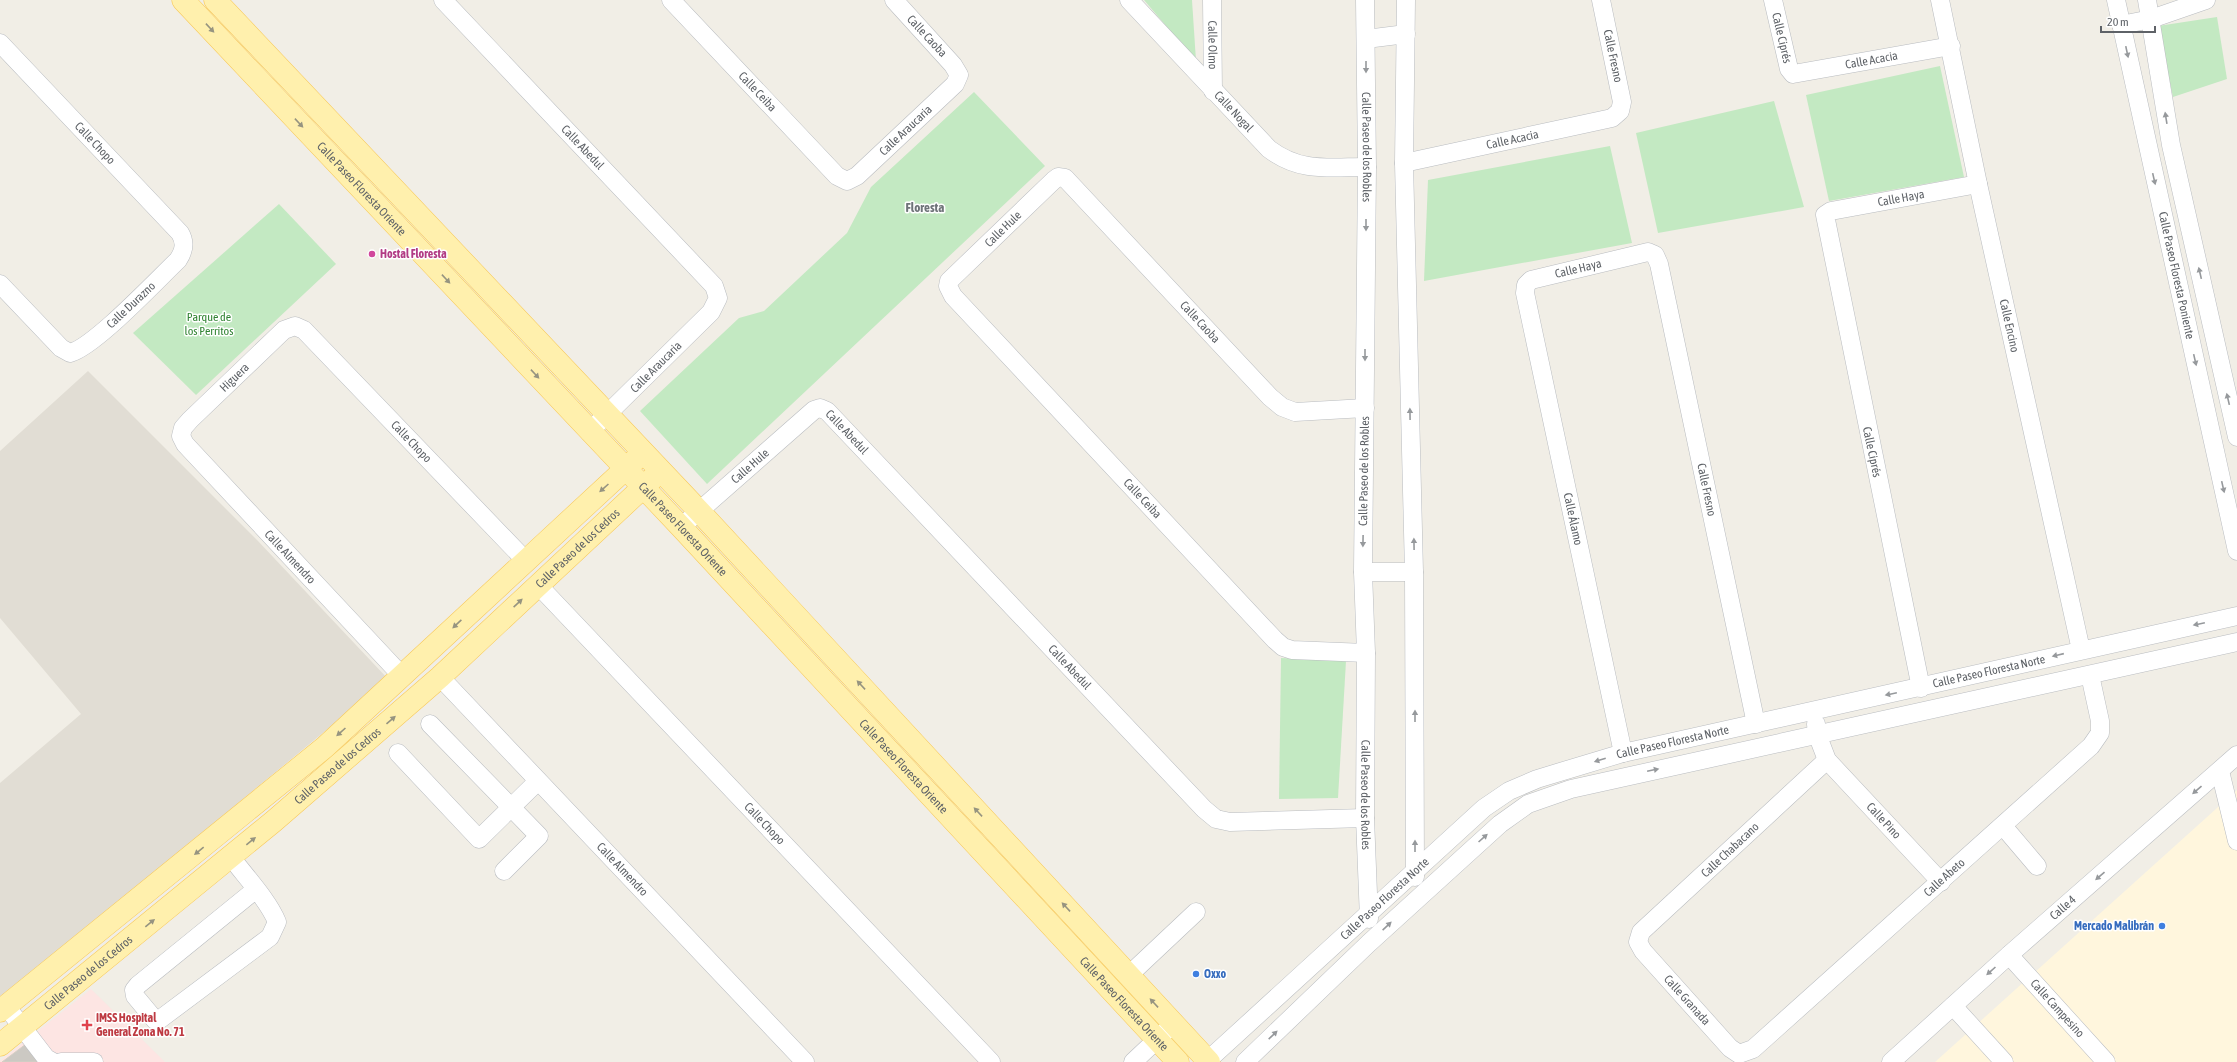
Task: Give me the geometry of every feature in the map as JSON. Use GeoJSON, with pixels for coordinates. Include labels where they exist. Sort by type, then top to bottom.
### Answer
{"type":"FeatureCollection","features":[{"type":"Feature","properties":{"kind":"main road","name":"Calle Paseo Floresta Oriente"},"geometry":{"type":"LineString","coordinates":[[183,0],[589,432],[681,527],[1178,1062]]}},
{"type":"Feature","properties":{"kind":"main road","name":"Calle Paseo Floresta Oriente"},"geometry":{"type":"LineString","coordinates":[[215,0],[699,511],[1208,1061]]}},
{"type":"Feature","properties":{"kind":"main road"},"geometry":{"type":"LineString","coordinates":[[317,142],[334,126]]}},
{"type":"Feature","properties":{"kind":"main road","name":"Calle Paseo de los Cedros"},"geometry":{"type":"LineString","coordinates":[[3,1008],[325,747],[643,452]]}},
{"type":"Feature","properties":{"kind":"main road","name":"Calle Paseo de los Cedros"},"geometry":{"type":"LineString","coordinates":[[0,1045],[231,857],[440,677],[643,488],[660,470]]}},
{"type":"Feature","properties":{"kind":"main road"},"geometry":{"type":"LineString","coordinates":[[859,719],[877,702]]}},
{"type":"Feature","properties":{"kind":"street","name":"Calle Abedul"},"geometry":{"type":"LineString","coordinates":[[443,0],[714,286],[718,298]]}},
{"type":"Feature","properties":{"kind":"street","name":"Calle Ceiba"},"geometry":{"type":"LineString","coordinates":[[671,0],[837,176],[847,181]]}},
{"type":"Feature","properties":{"kind":"street","name":"Calle Caoba"},"geometry":{"type":"LineString","coordinates":[[894,0],[954,65],[959,74]]}},
{"type":"Feature","properties":{"kind":"street","name":"Calle Nogal"},"geometry":{"type":"LineString","coordinates":[[1128,0],[1269,149],[1283,159],[1311,167],[1367,167]]}},
{"type":"Feature","properties":{"kind":"street","name":"Calle Olmo"},"geometry":{"type":"LineString","coordinates":[[1212,0],[1213,91]]}},
{"type":"Feature","properties":{"kind":"street","name":"Calle Paseo de los Robles"},"geometry":{"type":"LineString","coordinates":[[1365,0],[1367,167],[1363,572],[1366,652],[1365,818],[1369,943]]}},
{"type":"Feature","properties":{"kind":"street"},"geometry":{"type":"LineString","coordinates":[[1406,0],[1404,163],[1414,572],[1415,899]]}},
{"type":"Feature","properties":{"kind":"street","name":"Calle Fresno"},"geometry":{"type":"LineString","coordinates":[[1600,0],[1622,102],[1620,111]]}},
{"type":"Feature","properties":{"kind":"street","name":"Calle Ciprés"},"geometry":{"type":"LineString","coordinates":[[1773,0],[1788,69],[1793,74]]}},
{"type":"Feature","properties":{"kind":"street","name":"Calle Encino"},"geometry":{"type":"LineString","coordinates":[[1940,0],[1951,46],[1978,184],[2081,650]]}},
{"type":"Feature","properties":{"kind":"street","name":"Calle Paseo Floresta Poniente"},"geometry":{"type":"LineString","coordinates":[[2116,0],[2237,551]]}},
{"type":"Feature","properties":{"kind":"street","name":"Calle Paseo Floresta Poniente"},"geometry":{"type":"LineString","coordinates":[[2147,0],[2170,145],[2237,437]]}},
{"type":"Feature","properties":{"kind":"street"},"geometry":{"type":"LineString","coordinates":[[2121,25],[2151,18],[2206,0]]}},
{"type":"Feature","properties":{"kind":"street"},"geometry":{"type":"LineString","coordinates":[[1366,39],[1406,34]]}},
{"type":"Feature","properties":{"kind":"street","name":"Calle Chopo"},"geometry":{"type":"LineString","coordinates":[[0,43],[180,233],[184,240],[184,247]]}},
{"type":"Feature","properties":{"kind":"street","name":"Calle Acacia"},"geometry":{"type":"LineString","coordinates":[[1793,74],[1951,46]]}},
{"type":"Feature","properties":{"kind":"street","name":"Calle Araucaria"},"geometry":{"type":"LineString","coordinates":[[847,181],[857,176],[949,90],[955,84],[959,74]]}},
{"type":"Feature","properties":{"kind":"street","name":"Calle Acacia"},"geometry":{"type":"LineString","coordinates":[[1404,163],[1612,118],[1620,111]]}},
{"type":"Feature","properties":{"kind":"street"},"geometry":{"type":"LineString","coordinates":[[2148,149],[2170,145]]}},
{"type":"Feature","properties":{"kind":"street","name":"Calle Caoba"},"geometry":{"type":"LineString","coordinates":[[1062,177],[1068,180],[1270,397],[1282,407],[1295,412],[1365,408]]}},
{"type":"Feature","properties":{"kind":"street","name":"Calle Hule"},"geometry":{"type":"LineString","coordinates":[[948,286],[952,278],[1054,180],[1062,177]]}},
{"type":"Feature","properties":{"kind":"street","name":"Calle Haya"},"geometry":{"type":"LineString","coordinates":[[1825,215],[1831,211],[1978,184]]}},
{"type":"Feature","properties":{"kind":"street","name":"Calle Ciprés"},"geometry":{"type":"LineString","coordinates":[[1825,215],[1921,688]]}},
{"type":"Feature","properties":{"kind":"street","name":"Calle Durazno"},"geometry":{"type":"LineString","coordinates":[[0,284],[61,348],[70,353],[79,351],[106,328],[178,260],[184,247]]}},
{"type":"Feature","properties":{"kind":"street","name":"Calle Haya"},"geometry":{"type":"LineString","coordinates":[[1526,285],[1531,280],[1648,252],[1655,255]]}},
{"type":"Feature","properties":{"kind":"street","name":"Calle Fresno"},"geometry":{"type":"LineString","coordinates":[[1655,255],[1756,724]]}},
{"type":"Feature","properties":{"kind":"street","name":"Calle Álamo"},"geometry":{"type":"LineString","coordinates":[[1526,285],[1525,293],[1623,753]]}},
{"type":"Feature","properties":{"kind":"street","name":"Calle Ceiba"},"geometry":{"type":"LineString","coordinates":[[948,286],[953,296],[1275,640],[1283,647],[1292,650],[1366,652]]}},
{"type":"Feature","properties":{"kind":"street","name":"Calle Araucaria"},"geometry":{"type":"LineString","coordinates":[[589,432],[711,312],[718,298]]}},
{"type":"Feature","properties":{"kind":"street","name":"Calle Chopo"},"geometry":{"type":"LineString","coordinates":[[295,326],[304,330],[525,560]]}},
{"type":"Feature","properties":{"kind":"street","name":"Higuera"},"geometry":{"type":"LineString","coordinates":[[181,436],[183,428],[190,420],[284,330],[295,326]]}},
{"type":"Feature","properties":{"kind":"street","name":"Calle Abedul"},"geometry":{"type":"LineString","coordinates":[[820,408],[827,411],[1204,809],[1216,819],[1230,822],[1365,818]]}},
{"type":"Feature","properties":{"kind":"street","name":"Calle Hule"},"geometry":{"type":"LineString","coordinates":[[681,527],[814,410],[820,408]]}},
{"type":"Feature","properties":{"kind":"street","name":"Calle Almendro"},"geometry":{"type":"LineString","coordinates":[[181,436],[185,444],[402,676]]}},
{"type":"Feature","properties":{"kind":"street"},"geometry":{"type":"LineString","coordinates":[[1363,572],[1414,572]]}},
{"type":"Feature","properties":{"kind":"street","name":"Calle Chopo"},"geometry":{"type":"LineString","coordinates":[[538,585],[990,1062]]}},
{"type":"Feature","properties":{"kind":"street"},"geometry":{"type":"LineString","coordinates":[[474,608],[494,626]]}},
{"type":"Feature","properties":{"kind":"street","name":"Calle Paseo Floresta Norte"},"geometry":{"type":"LineString","coordinates":[[1208,1061],[1484,808],[1509,791],[1537,779],[1623,753],[1921,688],[2081,650],[2237,616]]}},
{"type":"Feature","properties":{"kind":"street","name":"Calle Paseo Floresta Norte"},"geometry":{"type":"LineString","coordinates":[[1245,1062],[1415,899],[1500,824],[1528,804],[1571,789],[2237,642]]}},
{"type":"Feature","properties":{"kind":"street","name":"Calle Abeto"},"geometry":{"type":"LineString","coordinates":[[1739,1054],[1753,1049],[2091,746],[2100,733],[2100,721],[2090,675]]}},
{"type":"Feature","properties":{"kind":"street","name":"Calle Almendro"},"geometry":{"type":"LineString","coordinates":[[440,677],[805,1062]]}},
{"type":"Feature","properties":{"kind":"street"},"geometry":{"type":"LineString","coordinates":[[1814,711],[1817,734],[1827,760]]}},
{"type":"Feature","properties":{"kind":"street"},"geometry":{"type":"LineString","coordinates":[[430,724],[510,808],[539,836],[504,871]]}},
{"type":"Feature","properties":{"kind":"street"},"geometry":{"type":"LineString","coordinates":[[398,753],[479,839],[538,781]]}},
{"type":"Feature","properties":{"kind":"street","name":"Calle 4"},"geometry":{"type":"LineString","coordinates":[[1900,1059],[1953,1006],[2009,955],[2237,755]]}},
{"type":"Feature","properties":{"kind":"street","name":"Calle Pino"},"geometry":{"type":"LineString","coordinates":[[1827,760],[1941,882]]}},
{"type":"Feature","properties":{"kind":"street","name":"Calle Chabacano"},"geometry":{"type":"LineString","coordinates":[[1638,942],[1641,932],[1827,760]]}},
{"type":"Feature","properties":{"kind":"street"},"geometry":{"type":"LineString","coordinates":[[2220,771],[2237,841]]}},
{"type":"Feature","properties":{"kind":"street"},"geometry":{"type":"LineString","coordinates":[[2003,826],[2037,866]]}},
{"type":"Feature","properties":{"kind":"street"},"geometry":{"type":"LineString","coordinates":[[231,857],[255,890],[277,922],[270,937],[159,1020],[154,1020],[135,996],[134,990],[138,985],[255,890]]}},
{"type":"Feature","properties":{"kind":"street"},"geometry":{"type":"LineString","coordinates":[[1128,975],[1196,912]]}},
{"type":"Feature","properties":{"kind":"street","name":"Calle Granada"},"geometry":{"type":"LineString","coordinates":[[1638,942],[1643,951],[1724,1042],[1739,1054]]}},
{"type":"Feature","properties":{"kind":"street","name":"Calle Campesino"},"geometry":{"type":"LineString","coordinates":[[2009,955],[2106,1062]]}},
{"type":"Feature","properties":{"kind":"street"},"geometry":{"type":"LineString","coordinates":[[42,977],[59,998]]}},
{"type":"Feature","properties":{"kind":"street"},"geometry":{"type":"LineString","coordinates":[[1953,1006],[2004,1062]]}},
{"type":"Feature","properties":{"kind":"street"},"geometry":{"type":"LineString","coordinates":[[3,1008],[23,1027],[46,1058],[53,1062]]}},
{"type":"Feature","properties":{"kind":"street"},"geometry":{"type":"LineString","coordinates":[[1133,1062],[1174,1024]]}},
{"type":"Feature","properties":{"kind":"street"},"geometry":{"type":"LineString","coordinates":[[61,1062],[94,1062]]}},
{"type":"Feature","properties":{"kind":"shaded area"},"geometry":{"type":"Polygon","coordinates":[[[88,371],[258,541],[388,679],[0,1000],[0,783],[81,714],[0,618],[0,451],[88,371]]]}},
{"type":"Feature","properties":{"kind":"shaded area","name":"Mercado Malibrán"},"geometry":{"type":"Polygon","coordinates":[[[2237,790],[2237,1062],[1935,1062],[2237,790]]]}},
{"type":"Feature","properties":{"kind":"shaded area","name":"IMSS Hospital General Zona No. 71"},"geometry":{"type":"Polygon","coordinates":[[[91,989],[165,1062],[0,1062],[0,1061],[91,989]]]}},
{"type":"Feature","properties":{"kind":"green space"},"geometry":{"type":"Polygon","coordinates":[[[1144,0],[1192,0],[1196,61],[1144,0]]]}},
{"type":"Feature","properties":{"kind":"green space"},"geometry":{"type":"Polygon","coordinates":[[[2217,17],[2227,79],[2173,97],[2158,26],[2217,17]]]}},
{"type":"Feature","properties":{"kind":"green space"},"geometry":{"type":"Polygon","coordinates":[[[1940,66],[1964,177],[1829,201],[1806,95],[1940,66]]]}},
{"type":"Feature","properties":{"kind":"green space"},"geometry":{"type":"Polygon","coordinates":[[[974,92],[1045,166],[707,484],[640,411],[739,318],[764,311],[847,233],[871,187],[974,92]]]}},
{"type":"Feature","properties":{"kind":"green space"},"geometry":{"type":"Polygon","coordinates":[[[1774,101],[1804,207],[1658,233],[1636,133],[1774,101]]]}},
{"type":"Feature","properties":{"kind":"green space"},"geometry":{"type":"Polygon","coordinates":[[[1610,146],[1632,243],[1424,281],[1428,180],[1610,146]]]}},
{"type":"Feature","properties":{"kind":"green space","name":"Parque de los Perritos"},"geometry":{"type":"Polygon","coordinates":[[[279,204],[336,264],[196,395],[133,333],[279,204]]]}},
{"type":"Feature","properties":{"kind":"green space"},"geometry":{"type":"Polygon","coordinates":[[[1281,658],[1346,661],[1338,798],[1279,799],[1281,658]]]}},
{"type":"Feature","properties":{"kind":"building"},"geometry":{"type":"Polygon","coordinates":[[[26,1044],[40,1062],[2,1062],[26,1044]]]}},
{"type":"Feature","properties":{"kind":"place","name":"Hostal Floresta"},"geometry":{"type":"Point","coordinates":[372,254]}},
{"type":"Feature","properties":{"kind":"place","name":"Mercado Malibrán"},"geometry":{"type":"Point","coordinates":[2162,926]}},
{"type":"Feature","properties":{"kind":"place","name":"Oxxo"},"geometry":{"type":"Point","coordinates":[1196,974]}},
{"type":"Feature","properties":{"kind":"place","name":"IMSS Hospital General Zona No. 71"},"geometry":{"type":"Point","coordinates":[87,1025]}},
{"type":"Feature","properties":{"kind":"district","name":"Floresta"},"geometry":{"type":"Point","coordinates":[925,207]}}]}
